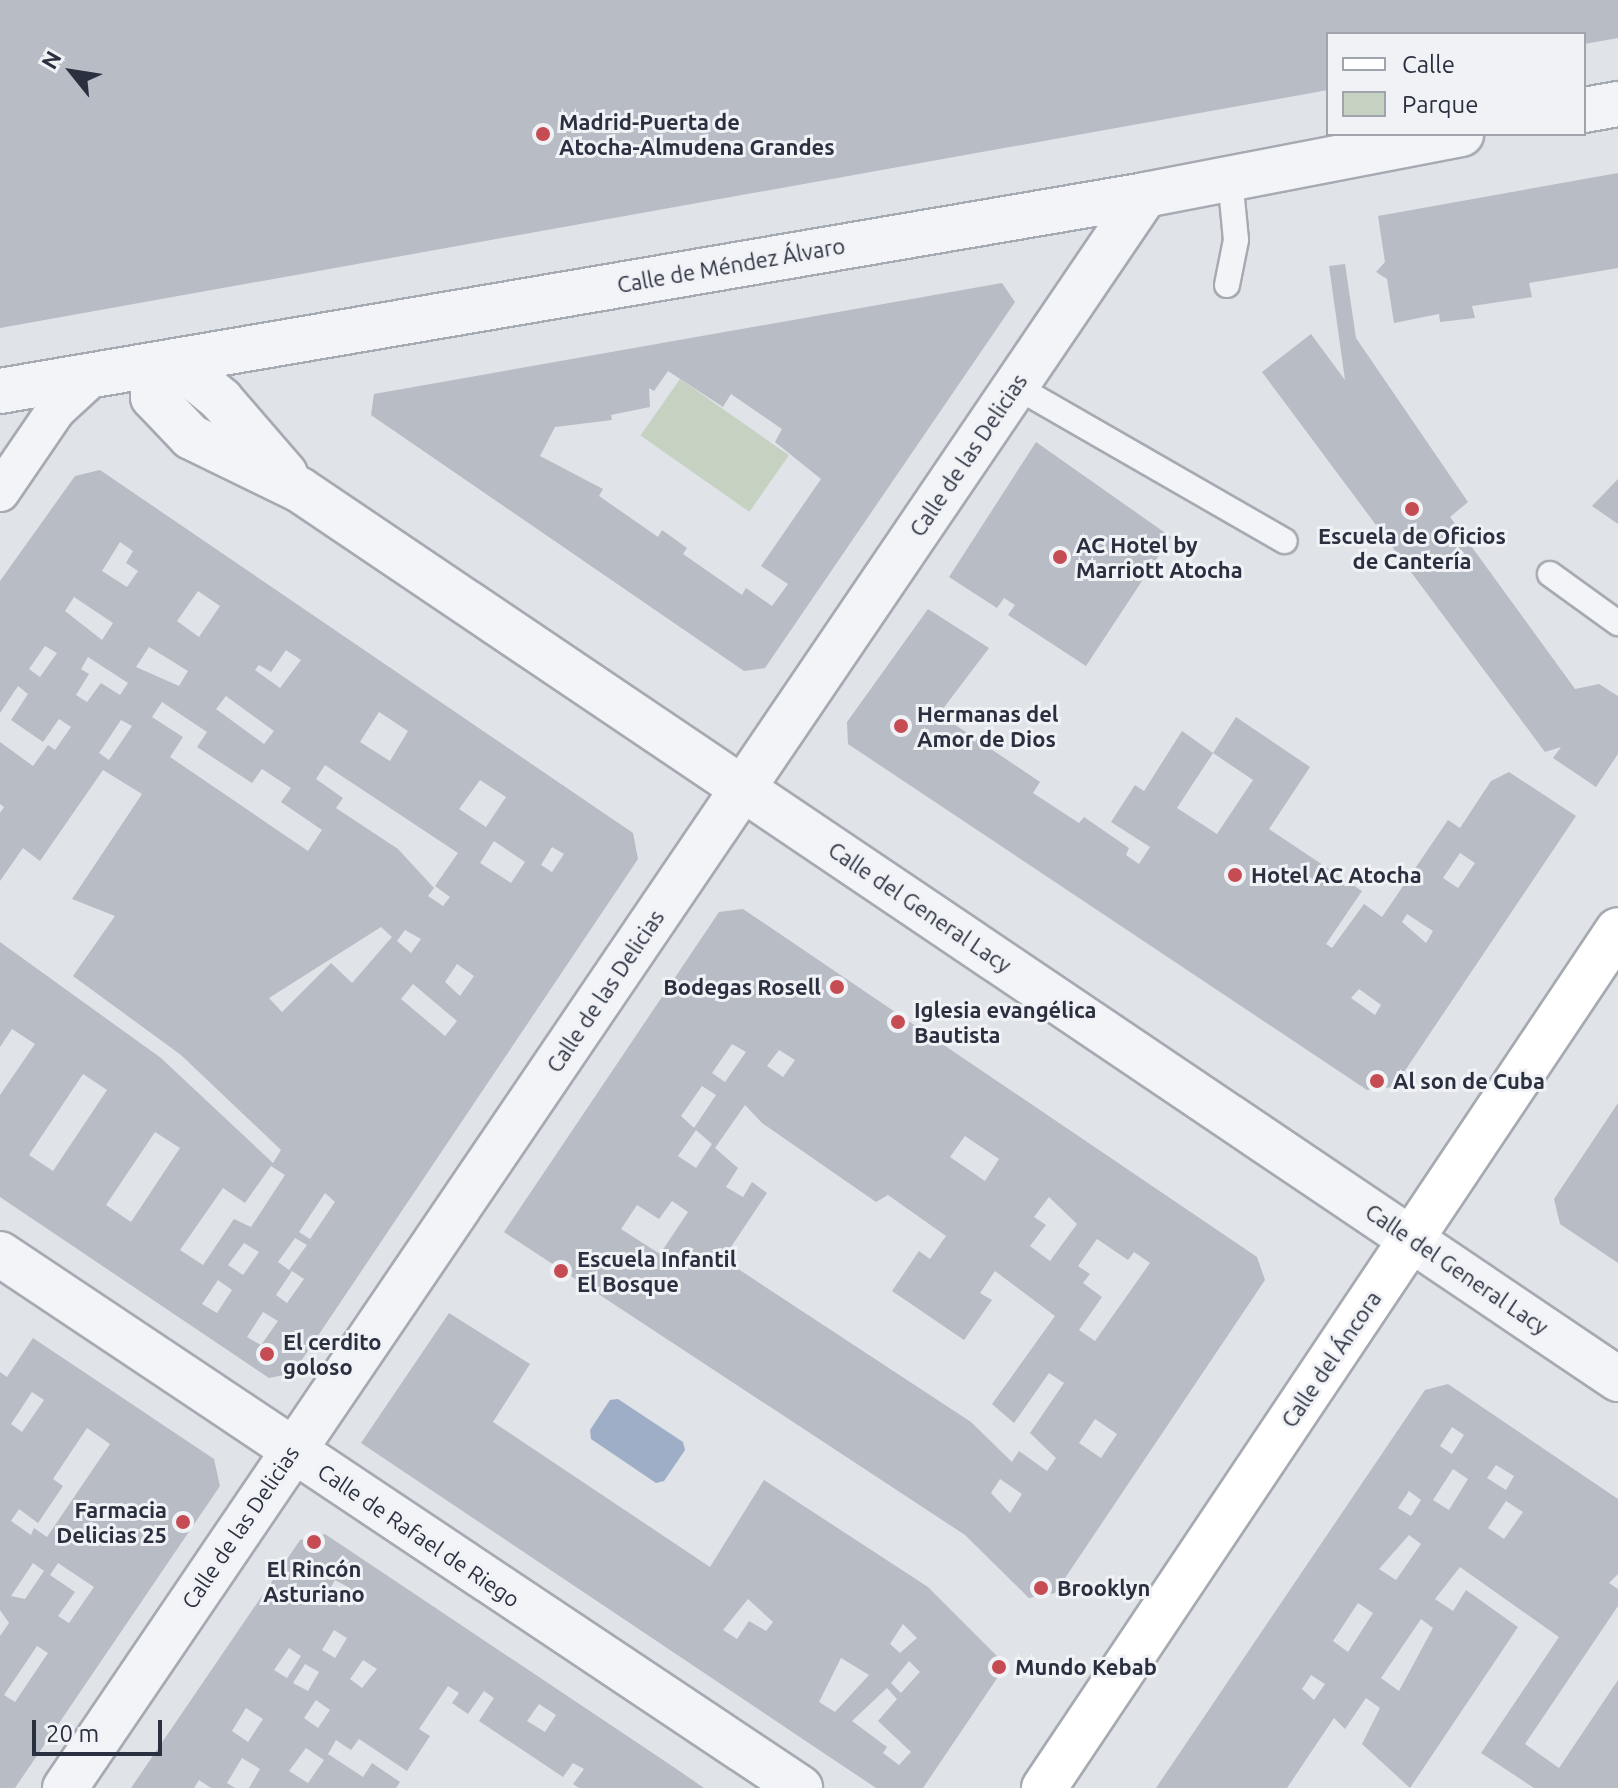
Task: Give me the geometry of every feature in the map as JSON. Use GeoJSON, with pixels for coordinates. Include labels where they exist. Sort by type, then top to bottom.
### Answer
{"type":"FeatureCollection","features":[{"type":"Feature","properties":{"kind":"main road","name":"Calle del Áncora"},"geometry":{"type":"LineString","coordinates":[[1044,1788],[1618,930]]}},
{"type":"Feature","properties":{"kind":"street"},"geometry":{"type":"LineString","coordinates":[[1586,110],[1618,104]]}},
{"type":"Feature","properties":{"kind":"street","name":"Calle de Méndez Álvaro"},"geometry":{"type":"LineString","coordinates":[[0,391],[1145,195],[1450,136]]}},
{"type":"Feature","properties":{"kind":"street","name":"Calle de las Delicias"},"geometry":{"type":"LineString","coordinates":[[65,1788],[291,1450],[1145,195]]}},
{"type":"Feature","properties":{"kind":"street","name":"Calle del General Lacy"},"geometry":{"type":"LineString","coordinates":[[159,366],[193,377],[221,400],[300,490],[1618,1379]]}},
{"type":"Feature","properties":{"kind":"street"},"geometry":{"type":"LineString","coordinates":[[0,492],[56,410],[94,375]]}},
{"type":"Feature","properties":{"kind":"street","name":"Calle de Rafael de Riego"},"geometry":{"type":"LineString","coordinates":[[0,1254],[800,1788]]}},
{"type":"Feature","properties":{"kind":"lane"},"geometry":{"type":"LineString","coordinates":[[1227,285],[1236,240],[1230,178]]}},
{"type":"Feature","properties":{"kind":"lane"},"geometry":{"type":"LineString","coordinates":[[1015,386],[1285,541]]}},
{"type":"Feature","properties":{"kind":"lane"},"geometry":{"type":"LineString","coordinates":[[1550,574],[1618,623]]}},
{"type":"Feature","properties":{"kind":"green space"},"geometry":{"type":"Polygon","coordinates":[[[680,379],[789,455],[749,512],[640,436],[680,379]]]}},
{"type":"Feature","properties":{"kind":"water"},"geometry":{"type":"Polygon","coordinates":[[[618,1399],[683,1442],[685,1450],[664,1481],[656,1483],[591,1439],[590,1430],[610,1400],[618,1399]]]}},
{"type":"Feature","properties":{"kind":"building","name":"Madrid-Puerta de Atocha-Almudena Grandes"},"geometry":{"type":"Polygon","coordinates":[[[0,0],[1618,0],[1618,38],[1586,44],[1586,32],[1326,32],[1326,90],[0,328],[0,0]]]}},
{"type":"Feature","properties":{"kind":"building"},"geometry":{"type":"Polygon","coordinates":[[[1618,173],[1618,268],[1529,283],[1532,297],[1472,306],[1475,318],[1440,322],[1439,314],[1394,323],[1387,279],[1376,272],[1385,262],[1378,216],[1618,173]]]}},
{"type":"Feature","properties":{"kind":"building","name":"Escuela de Oficios de Cantería"},"geometry":{"type":"Polygon","coordinates":[[[1345,264],[1356,338],[1468,502],[1450,517],[1575,689],[1599,684],[1618,696],[1618,754],[1596,787],[1553,758],[1561,747],[1545,752],[1262,372],[1311,334],[1345,380],[1329,266],[1345,264]]]}},
{"type":"Feature","properties":{"kind":"building"},"geometry":{"type":"Polygon","coordinates":[[[1002,283],[1015,302],[765,668],[744,671],[371,415],[374,394],[1002,283]],[[668,371],[654,391],[649,388],[650,407],[611,415],[612,420],[555,427],[540,456],[603,489],[599,496],[658,537],[662,530],[687,548],[683,554],[742,595],[746,588],[772,606],[788,584],[761,566],[821,479],[775,442],[782,429],[731,394],[723,407],[668,371]]]}},
{"type":"Feature","properties":{"kind":"building","name":"AC Hotel by Marriott Atocha"},"geometry":{"type":"Polygon","coordinates":[[[1036,442],[1171,537],[1086,666],[1008,615],[1015,605],[1004,598],[997,608],[949,577],[1036,442]]]}},
{"type":"Feature","properties":{"kind":"building"},"geometry":{"type":"Polygon","coordinates":[[[100,470],[633,833],[638,859],[293,1373],[269,1378],[0,1197],[0,1095],[35,1044],[12,1029],[0,1047],[0,942],[161,1058],[273,1163],[281,1150],[181,1055],[73,976],[115,916],[72,899],[142,794],[103,770],[40,861],[23,848],[0,881],[0,813],[4,807],[0,804],[0,742],[33,766],[48,745],[55,750],[71,727],[59,719],[43,742],[11,720],[28,694],[18,686],[0,713],[0,581],[75,476],[100,470]],[[120,542],[102,571],[127,587],[138,571],[126,563],[133,551],[120,542]],[[198,591],[177,621],[199,637],[220,606],[198,591]],[[74,597],[65,611],[102,640],[113,623],[74,597]],[[45,646],[29,669],[40,677],[57,653],[45,646]],[[149,647],[136,667],[179,686],[188,671],[149,647]],[[286,650],[271,672],[259,665],[255,670],[280,688],[301,660],[286,650]],[[88,657],[81,669],[89,674],[76,695],[87,702],[101,683],[120,695],[128,683],[88,657]],[[226,696],[216,709],[264,744],[274,731],[226,696]],[[162,702],[152,717],[183,737],[170,757],[308,851],[322,830],[281,802],[291,788],[262,769],[252,783],[197,747],[207,732],[162,702]],[[379,712],[360,742],[390,761],[408,731],[379,712]],[[121,720],[99,753],[109,760],[132,726],[121,720]],[[325,765],[316,779],[343,798],[336,808],[398,849],[434,888],[428,896],[443,906],[450,897],[435,886],[458,853],[325,765]],[[480,780],[459,809],[486,827],[506,797],[480,780]],[[494,841],[480,863],[511,883],[525,862],[494,841]],[[552,847],[541,865],[552,872],[564,854],[552,847]],[[381,927],[269,998],[282,1012],[331,963],[352,983],[392,937],[381,927]],[[405,930],[397,941],[411,953],[421,939],[405,930]],[[457,964],[445,982],[460,996],[474,976],[457,964]],[[413,984],[401,999],[445,1036],[457,1021],[413,984]],[[83,1074],[29,1155],[53,1171],[107,1090],[83,1074]],[[155,1132],[106,1205],[131,1222],[180,1148],[155,1132]],[[271,1166],[245,1203],[223,1188],[180,1250],[203,1265],[234,1219],[251,1227],[285,1175],[271,1166]],[[325,1193],[299,1232],[310,1239],[335,1202],[325,1193]],[[295,1238],[278,1262],[289,1270],[307,1245],[295,1238]],[[244,1243],[228,1265],[243,1275],[259,1252],[244,1243]],[[292,1271],[276,1295],[287,1303],[304,1279],[292,1271]],[[218,1280],[202,1304],[217,1313],[232,1290],[218,1280]],[[263,1312],[247,1337],[261,1345],[278,1321],[263,1312]]]}},
{"type":"Feature","properties":{"kind":"building"},"geometry":{"type":"Polygon","coordinates":[[[1618,479],[1618,524],[1592,506],[1618,479]]]}},
{"type":"Feature","properties":{"kind":"building"},"geometry":{"type":"Polygon","coordinates":[[[928,609],[989,648],[939,714],[1040,782],[1033,793],[1079,823],[1084,817],[1129,848],[1126,855],[1139,864],[1150,847],[1111,822],[1135,785],[1144,791],[1182,731],[1213,753],[1236,717],[1310,767],[1269,829],[1362,891],[1326,944],[1332,948],[1364,904],[1382,917],[1448,820],[1460,828],[1491,781],[1509,772],[1576,816],[1394,1087],[1367,1090],[848,744],[847,722],[928,609]],[[1213,753],[1177,808],[1217,834],[1253,780],[1213,753]],[[1460,853],[1443,878],[1458,888],[1475,863],[1460,853]],[[1407,914],[1402,922],[1426,943],[1433,931],[1407,914]],[[1359,989],[1351,998],[1375,1015],[1381,1005],[1359,989]]]}},
{"type":"Feature","properties":{"kind":"building"},"geometry":{"type":"Polygon","coordinates":[[[743,909],[1257,1257],[1265,1280],[1055,1593],[1029,1598],[965,1535],[504,1232],[719,912],[743,909]],[[732,1044],[712,1073],[725,1082],[746,1052],[732,1044]],[[779,1050],[767,1066],[783,1077],[795,1060],[779,1050]],[[702,1086],[681,1116],[694,1128],[716,1095],[702,1086]],[[745,1105],[715,1148],[738,1168],[726,1187],[743,1197],[752,1182],[767,1193],[723,1259],[971,1422],[1012,1462],[1019,1451],[1047,1471],[1056,1458],[1030,1433],[1064,1383],[1049,1373],[1014,1423],[992,1404],[1055,1316],[995,1271],[980,1293],[992,1300],[964,1340],[892,1291],[919,1251],[930,1259],[946,1236],[888,1195],[876,1202],[762,1123],[745,1105]],[[696,1130],[678,1156],[696,1168],[712,1144],[696,1130]],[[965,1136],[950,1157],[985,1181],[999,1159],[965,1136]],[[1049,1197],[1034,1217],[1046,1225],[1030,1246],[1050,1261],[1077,1224],[1049,1197]],[[672,1201],[659,1219],[637,1205],[621,1229],[660,1254],[688,1212],[672,1201]],[[1097,1239],[1078,1266],[1090,1274],[1083,1283],[1102,1297],[1079,1330],[1095,1341],[1150,1263],[1134,1252],[1128,1260],[1097,1239]],[[1095,1419],[1079,1443],[1101,1458],[1117,1434],[1095,1419]],[[1000,1479],[991,1493],[1010,1513],[1022,1494],[1000,1479]]]}},
{"type":"Feature","properties":{"kind":"building"},"geometry":{"type":"Polygon","coordinates":[[[1618,1103],[1618,1263],[1560,1224],[1554,1199],[1618,1103]]]}},
{"type":"Feature","properties":{"kind":"building"},"geometry":{"type":"Polygon","coordinates":[[[449,1313],[530,1364],[493,1422],[710,1567],[764,1480],[928,1587],[1006,1665],[923,1788],[876,1788],[361,1443],[449,1313]],[[748,1599],[723,1630],[737,1639],[749,1621],[766,1631],[773,1622],[748,1599]],[[903,1624],[890,1644],[900,1653],[917,1638],[903,1624]],[[841,1658],[819,1702],[835,1712],[869,1675],[841,1658]],[[909,1661],[891,1683],[901,1693],[920,1672],[909,1661]],[[887,1688],[852,1721],[887,1747],[883,1753],[899,1765],[911,1752],[878,1721],[897,1699],[887,1688]]]}},
{"type":"Feature","properties":{"kind":"building"},"geometry":{"type":"Polygon","coordinates":[[[33,1338],[214,1459],[220,1486],[15,1788],[0,1788],[0,1636],[9,1623],[0,1610],[0,1372],[7,1377],[33,1338]],[[32,1392],[11,1424],[22,1432],[44,1400],[32,1392]],[[87,1428],[53,1479],[63,1486],[38,1523],[19,1509],[11,1521],[31,1535],[34,1528],[47,1537],[110,1444],[87,1428]],[[33,1563],[11,1596],[25,1599],[44,1571],[33,1563]],[[58,1563],[50,1575],[75,1592],[58,1616],[69,1623],[94,1587],[58,1563]],[[37,1646],[4,1695],[15,1702],[48,1653],[37,1646]]]}},
{"type":"Feature","properties":{"kind":"building"},"geometry":{"type":"Polygon","coordinates":[[[1448,1384],[1618,1499],[1618,1574],[1609,1583],[1618,1589],[1618,1606],[1525,1744],[1559,1768],[1618,1680],[1618,1788],[1534,1788],[1481,1753],[1559,1637],[1460,1567],[1435,1599],[1453,1611],[1466,1590],[1518,1627],[1410,1788],[1362,1744],[1380,1708],[1366,1698],[1345,1729],[1334,1718],[1287,1788],[1156,1788],[1425,1390],[1448,1384]],[[1452,1427],[1440,1446],[1452,1454],[1464,1435],[1452,1427]],[[1496,1465],[1487,1478],[1506,1490],[1514,1476],[1496,1465]],[[1453,1469],[1433,1500],[1449,1510],[1468,1479],[1453,1469]],[[1409,1491],[1398,1508],[1411,1516],[1421,1500],[1409,1491]],[[1506,1501],[1488,1528],[1504,1539],[1523,1512],[1506,1501]],[[1409,1535],[1379,1569],[1396,1580],[1421,1544],[1409,1535]],[[1358,1603],[1333,1641],[1348,1652],[1373,1613],[1358,1603]],[[1421,1619],[1381,1678],[1399,1691],[1433,1628],[1421,1619]],[[1311,1675],[1302,1689],[1314,1700],[1325,1684],[1311,1675]]]}},
{"type":"Feature","properties":{"kind":"building"},"geometry":{"type":"Polygon","coordinates":[[[325,1534],[704,1788],[579,1788],[573,1784],[584,1769],[573,1763],[563,1777],[479,1721],[494,1698],[484,1691],[468,1714],[452,1703],[459,1693],[448,1686],[419,1729],[430,1736],[407,1771],[359,1739],[351,1750],[336,1740],[328,1754],[363,1777],[372,1763],[400,1782],[396,1788],[249,1788],[260,1769],[242,1758],[227,1783],[235,1788],[211,1788],[199,1780],[194,1788],[131,1788],[300,1540],[325,1534]],[[335,1580],[325,1598],[340,1607],[350,1588],[335,1580]],[[334,1630],[322,1650],[335,1658],[347,1638],[334,1630]],[[289,1648],[274,1670],[287,1678],[301,1656],[289,1648]],[[363,1660],[350,1679],[362,1688],[377,1669],[363,1660]],[[305,1664],[293,1683],[308,1691],[319,1672],[305,1664]],[[316,1700],[304,1718],[318,1728],[330,1710],[316,1700]],[[539,1704],[527,1721],[545,1732],[556,1715],[539,1704]],[[246,1708],[232,1731],[248,1742],[263,1719],[246,1708]],[[306,1748],[289,1771],[308,1783],[324,1760],[306,1748]]]}},
{"type":"Feature","properties":{"kind":"place","name":"Madrid-Puerta de Atocha-Almudena Grandes"},"geometry":{"type":"Point","coordinates":[543,134]}},
{"type":"Feature","properties":{"kind":"place","name":"Escuela de Oficios de Cantería"},"geometry":{"type":"Point","coordinates":[1412,509]}},
{"type":"Feature","properties":{"kind":"place","name":"AC Hotel by Marriott Atocha"},"geometry":{"type":"Point","coordinates":[1060,557]}},
{"type":"Feature","properties":{"kind":"place","name":"Hermanas del Amor de Dios"},"geometry":{"type":"Point","coordinates":[901,726]}},
{"type":"Feature","properties":{"kind":"place","name":"Hotel AC Atocha"},"geometry":{"type":"Point","coordinates":[1235,875]}},
{"type":"Feature","properties":{"kind":"place","name":"Bodegas Rosell"},"geometry":{"type":"Point","coordinates":[837,987]}},
{"type":"Feature","properties":{"kind":"place","name":"Iglesia evangélica Bautista"},"geometry":{"type":"Point","coordinates":[898,1022]}},
{"type":"Feature","properties":{"kind":"place","name":"Al son de Cuba"},"geometry":{"type":"Point","coordinates":[1377,1081]}},
{"type":"Feature","properties":{"kind":"place","name":"Escuela Infantil El Bosque"},"geometry":{"type":"Point","coordinates":[561,1271]}},
{"type":"Feature","properties":{"kind":"place","name":"El cerdito goloso"},"geometry":{"type":"Point","coordinates":[267,1354]}},
{"type":"Feature","properties":{"kind":"place","name":"Farmacia Delicias 25"},"geometry":{"type":"Point","coordinates":[183,1522]}},
{"type":"Feature","properties":{"kind":"place","name":"El Rincón Asturiano"},"geometry":{"type":"Point","coordinates":[314,1542]}},
{"type":"Feature","properties":{"kind":"place","name":"Brooklyn"},"geometry":{"type":"Point","coordinates":[1041,1588]}},
{"type":"Feature","properties":{"kind":"place","name":"Mundo Kebab"},"geometry":{"type":"Point","coordinates":[999,1667]}}]}
